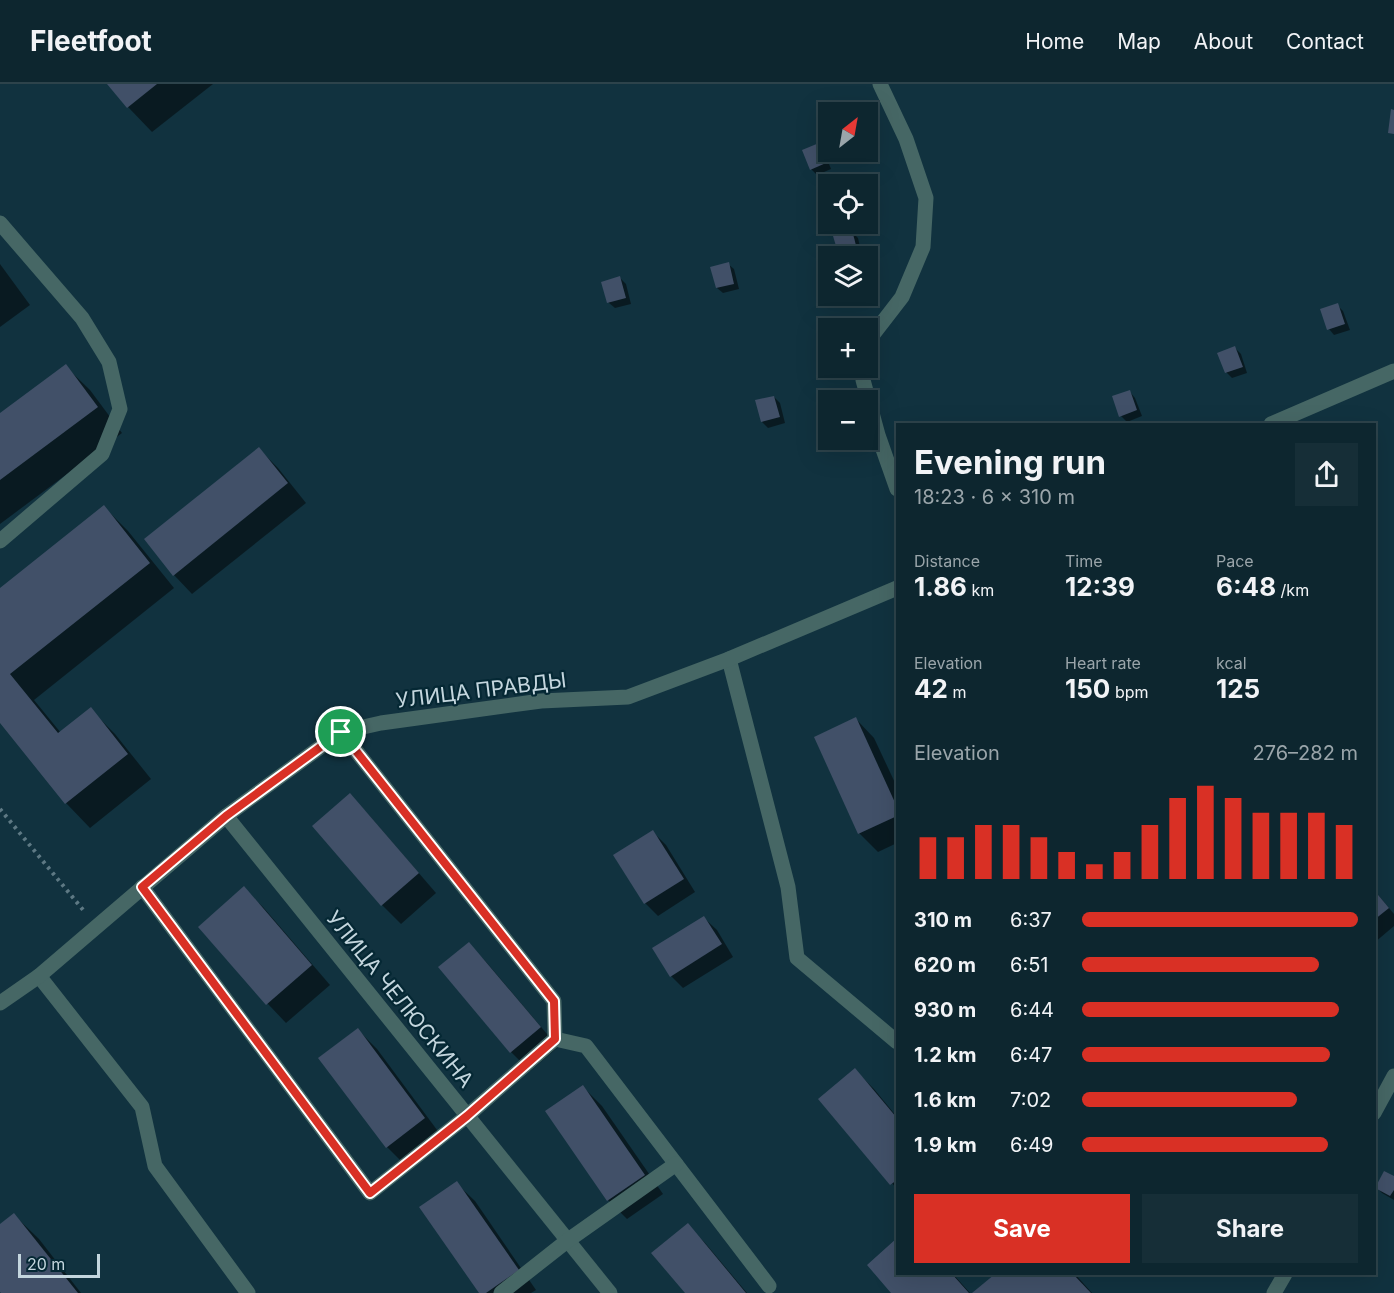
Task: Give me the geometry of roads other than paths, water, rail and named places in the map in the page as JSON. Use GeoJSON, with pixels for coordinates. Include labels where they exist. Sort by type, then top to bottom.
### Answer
{"type":"FeatureCollection","features":[{"type":"Feature","properties":{"kind":"street"},"geometry":{"type":"LineString","coordinates":[[878,328],[902,297],[923,247],[926,198],[906,139],[880,84]]}},
{"type":"Feature","properties":{"kind":"street"},"geometry":{"type":"LineString","coordinates":[[0,223],[82,318],[109,362],[120,409],[102,454],[0,541]]}},
{"type":"Feature","properties":{"kind":"street"},"geometry":{"type":"LineString","coordinates":[[1273,423],[1394,371]]}},
{"type":"Feature","properties":{"kind":"street"},"geometry":{"type":"LineString","coordinates":[[863,378],[878,435],[896,486]]}},
{"type":"Feature","properties":{"kind":"street","name":"УЛИЦА ПРАВДЫ"},"geometry":{"type":"LineString","coordinates":[[0,1003],[39,976],[226,816],[341,732],[381,723],[541,701],[628,697],[729,659],[896,588]]}},
{"type":"Feature","properties":{"kind":"street"},"geometry":{"type":"LineString","coordinates":[[729,659],[788,887],[797,958],[896,1041]]}},
{"type":"Feature","properties":{"kind":"street"},"geometry":{"type":"LineString","coordinates":[[341,732],[554,1001],[555,1039]]}},
{"type":"Feature","properties":{"kind":"street","name":"УЛИЦА ЧЕЛЮСКИНА"},"geometry":{"type":"LineString","coordinates":[[226,816],[610,1293]]}},
{"type":"Feature","properties":{"kind":"street"},"geometry":{"type":"LineString","coordinates":[[142,887],[370,1193],[467,1116],[555,1039]]}},
{"type":"Feature","properties":{"kind":"street"},"geometry":{"type":"LineString","coordinates":[[39,976],[142,1107],[155,1166],[248,1293]]}},
{"type":"Feature","properties":{"kind":"street"},"geometry":{"type":"LineString","coordinates":[[555,1039],[586,1046],[769,1286]]}},
{"type":"Feature","properties":{"kind":"street"},"geometry":{"type":"LineString","coordinates":[[1376,1109],[1394,1076]]}},
{"type":"Feature","properties":{"kind":"street"},"geometry":{"type":"LineString","coordinates":[[501,1293],[567,1241],[676,1164]]}},
{"type":"Feature","properties":{"kind":"street"},"geometry":{"type":"LineString","coordinates":[[1274,1293],[1284,1275]]}}]}
